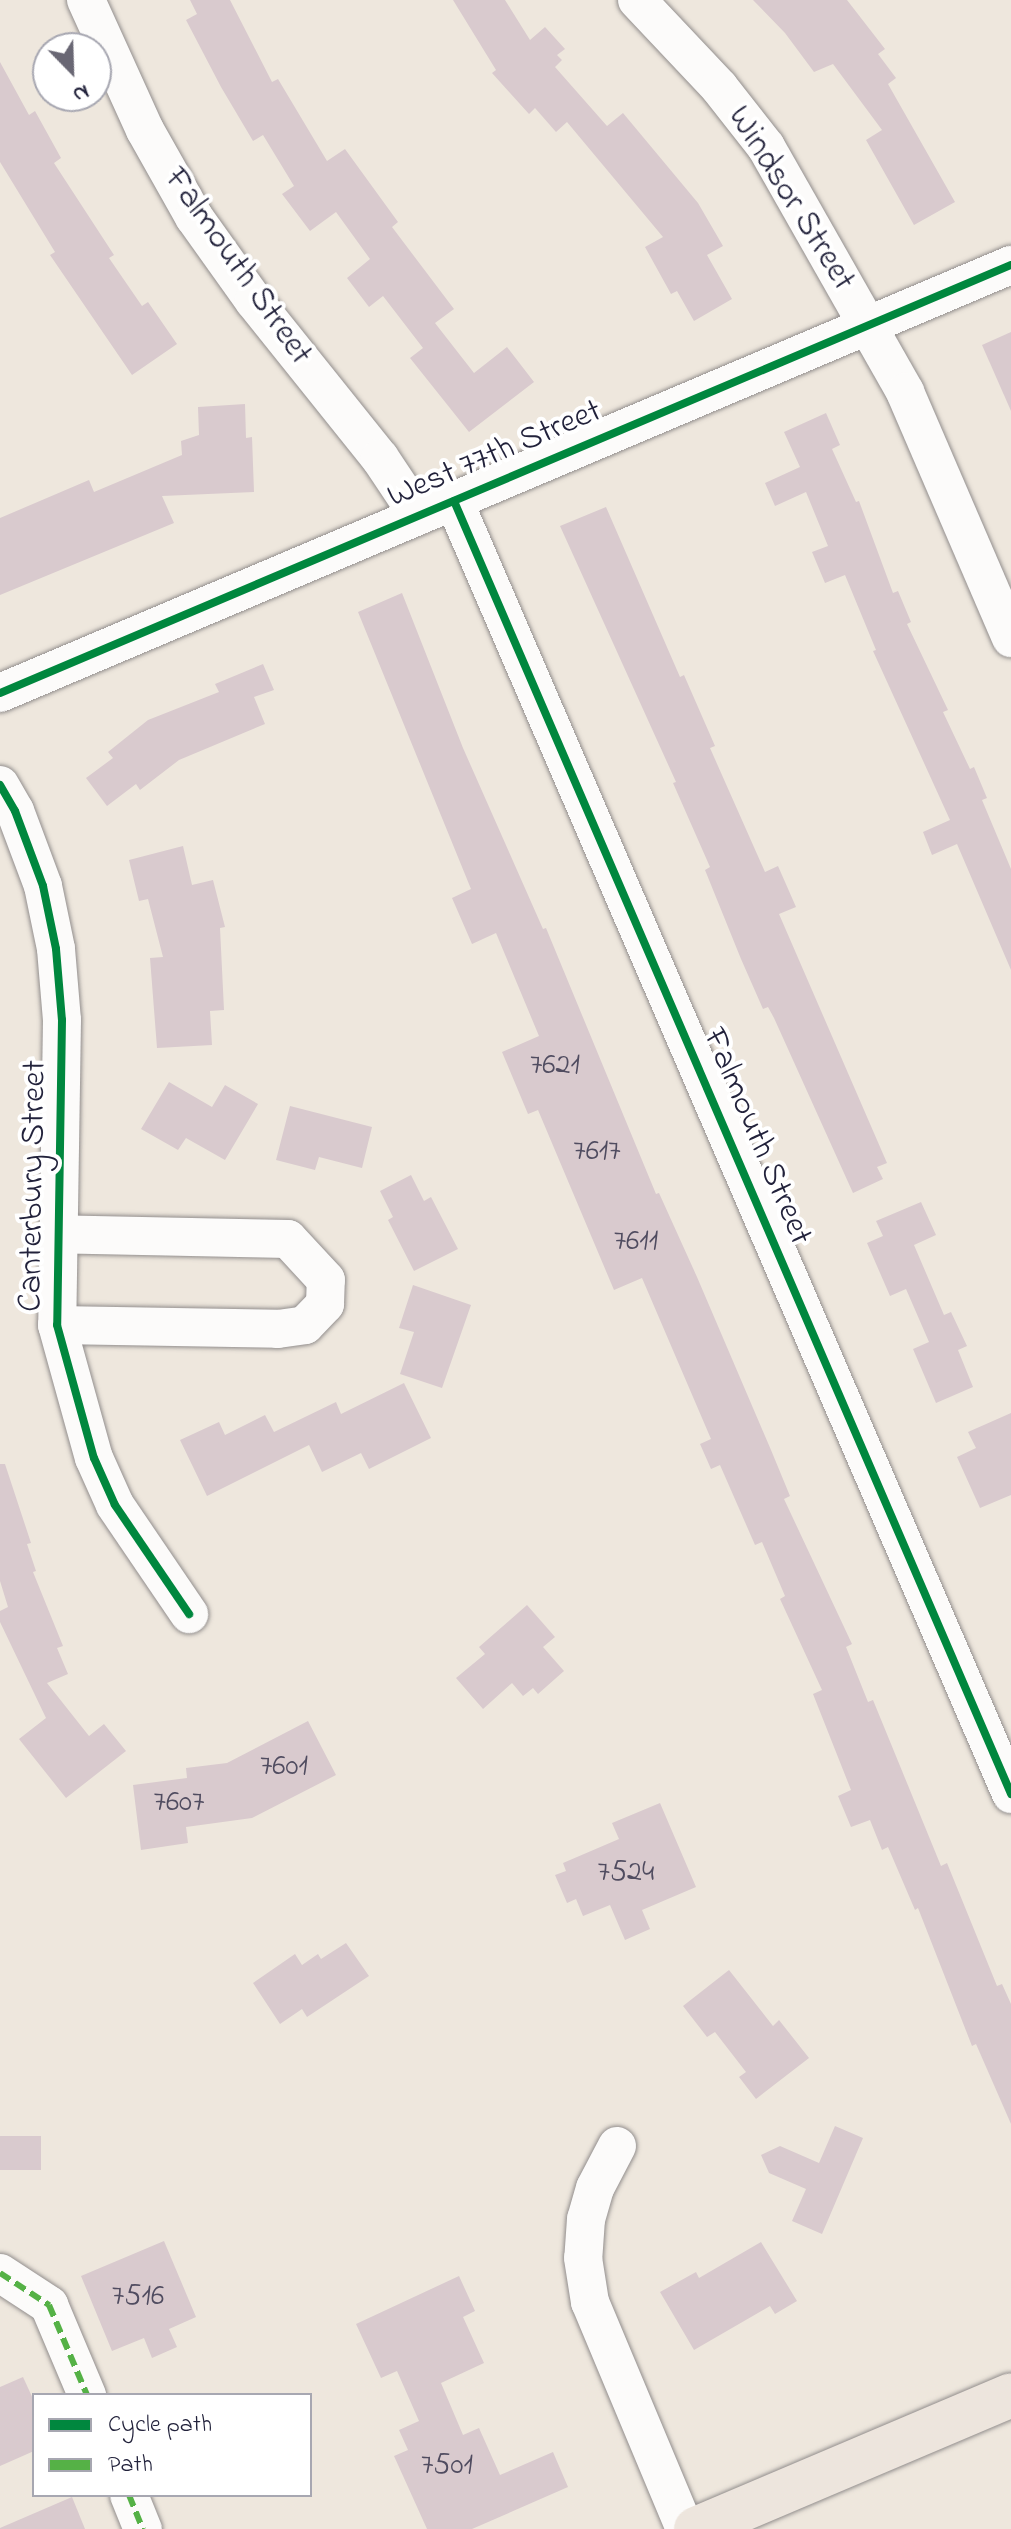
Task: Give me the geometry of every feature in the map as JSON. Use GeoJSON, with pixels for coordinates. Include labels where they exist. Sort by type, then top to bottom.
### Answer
{"type":"FeatureCollection","features":[{"type":"Feature","properties":{"kind":"main road"},"geometry":{"type":"LineString","coordinates":[[696,2529],[1011,2395]]}},
{"type":"Feature","properties":{"kind":"street","name":"Falmouth Street"},"geometry":{"type":"LineString","coordinates":[[86,0],[145,130],[194,217],[254,301],[380,458],[418,515]]}},
{"type":"Feature","properties":{"kind":"street","name":"Windsor Street"},"geometry":{"type":"LineString","coordinates":[[637,0],[719,87],[766,147],[905,392],[1011,638]]}},
{"type":"Feature","properties":{"kind":"street","name":"West 77th Street"},"geometry":{"type":"LineString","coordinates":[[0,693],[1011,265]]}},
{"type":"Feature","properties":{"kind":"street","name":"Falmouth Street"},"geometry":{"type":"LineString","coordinates":[[454,501],[1011,1794]]}},
{"type":"Feature","properties":{"kind":"street","name":"Canterbury Street"},"geometry":{"type":"LineString","coordinates":[[0,785],[15,811],[43,886],[56,949],[62,1020],[57,1325],[94,1458],[115,1505],[189,1614]]}},
{"type":"Feature","properties":{"kind":"street"},"geometry":{"type":"LineString","coordinates":[[57,1234],[288,1239],[326,1280],[325,1304],[305,1325],[278,1329],[57,1325]]}},
{"type":"Feature","properties":{"kind":"street"},"geometry":{"type":"LineString","coordinates":[[617,2146],[595,2188],[586,2219],[583,2258],[590,2302],[685,2529]]}},
{"type":"Feature","properties":{"kind":"street"},"geometry":{"type":"LineString","coordinates":[[0,2273],[49,2305],[86,2393]]}},
{"type":"Feature","properties":{"kind":"street"},"geometry":{"type":"LineString","coordinates":[[130,2497],[143,2529]]}},
{"type":"Feature","properties":{"kind":"building"},"geometry":{"type":"Polygon","coordinates":[[[190,0],[230,0],[272,82],[278,79],[327,161],[345,149],[398,222],[392,227],[454,309],[435,323],[474,373],[507,347],[534,382],[469,432],[410,358],[423,348],[383,296],[369,307],[347,278],[370,259],[336,212],[310,231],[282,194],[294,186],[263,135],[253,141],[221,87],[186,20],[197,14],[190,0]]]}},
{"type":"Feature","properties":{"kind":"building"},"geometry":{"type":"Polygon","coordinates":[[[453,0],[505,0],[530,40],[545,27],[565,49],[557,55],[562,60],[555,67],[607,126],[623,113],[698,203],[723,246],[707,255],[732,299],[694,321],[677,291],[671,294],[645,247],[663,237],[567,122],[556,132],[535,108],[529,114],[492,73],[496,70],[453,0]]]}},
{"type":"Feature","properties":{"kind":"building"},"geometry":{"type":"Polygon","coordinates":[[[753,0],[847,0],[885,49],[878,54],[896,78],[888,84],[955,202],[914,225],[866,140],[882,130],[833,64],[814,72],[785,33],[753,0]]]}},
{"type":"Feature","properties":{"kind":"building"},"geometry":{"type":"Polygon","coordinates":[[[0,62],[29,115],[36,112],[61,158],[54,163],[114,255],[109,258],[142,306],[148,302],[177,344],[132,375],[50,255],[55,252],[0,162],[0,62]]]}},
{"type":"Feature","properties":{"kind":"building"},"geometry":{"type":"Polygon","coordinates":[[[1011,332],[1011,411],[982,345],[1011,332]]]}},
{"type":"Feature","properties":{"kind":"building"},"geometry":{"type":"Polygon","coordinates":[[[245,404],[246,438],[252,437],[254,492],[162,496],[174,523],[0,595],[0,518],[89,480],[94,492],[182,455],[181,441],[199,435],[198,407],[245,404]]]}},
{"type":"Feature","properties":{"kind":"building"},"geometry":{"type":"Polygon","coordinates":[[[826,413],[840,445],[832,449],[856,502],[859,501],[893,593],[898,591],[911,622],[907,624],[948,710],[943,712],[970,769],[974,767],[987,798],[982,800],[1011,869],[1011,970],[957,844],[932,855],[923,832],[950,820],[873,651],[876,650],[845,575],[825,583],[812,552],[828,546],[806,492],[775,506],[765,483],[800,467],[784,432],[826,413]]]}},
{"type":"Feature","properties":{"kind":"building"},"geometry":{"type":"Polygon","coordinates":[[[606,507],[680,677],[684,675],[715,746],[710,748],[765,872],[778,866],[796,907],[779,914],[887,1163],[877,1167],[883,1179],[853,1193],[774,1018],[768,1007],[763,1009],[741,959],[705,870],[710,867],[673,783],[676,782],[560,526],[606,507]]]}},
{"type":"Feature","properties":{"kind":"building"},"geometry":{"type":"Polygon","coordinates":[[[402,593],[463,748],[543,929],[546,928],[656,1194],[659,1193],[697,1277],[771,1450],[790,1496],[784,1499],[852,1644],[846,1647],[868,1702],[873,1700],[941,1866],[947,1863],[997,1986],[1002,1984],[1011,2004],[1011,2124],[976,2044],[972,2046],[918,1908],[915,1910],[888,1847],[882,1850],[870,1820],[851,1827],[838,1796],[851,1790],[813,1694],[822,1690],[780,1599],[785,1596],[762,1542],[755,1545],[720,1465],[711,1469],[700,1444],[711,1439],[642,1278],[614,1290],[538,1110],[528,1114],[502,1052],[539,1036],[496,933],[472,944],[452,898],[471,889],[358,612],[402,593]]]}},
{"type":"Feature","properties":{"kind":"building"},"geometry":{"type":"Polygon","coordinates":[[[263,664],[274,690],[254,697],[265,724],[179,760],[140,790],[136,784],[107,806],[86,778],[113,758],[108,752],[148,720],[219,692],[215,684],[263,664]]]}},
{"type":"Feature","properties":{"kind":"building"},"geometry":{"type":"Polygon","coordinates":[[[183,846],[192,885],[213,880],[225,927],[220,928],[224,1010],[210,1011],[212,1045],[157,1048],[150,958],[163,957],[148,899],[139,901],[129,860],[183,846]]]}},
{"type":"Feature","properties":{"kind":"building"},"geometry":{"type":"Polygon","coordinates":[[[169,1082],[212,1107],[225,1085],[258,1104],[225,1160],[186,1138],[178,1150],[141,1129],[169,1082]]]}},
{"type":"Feature","properties":{"kind":"building"},"geometry":{"type":"Polygon","coordinates":[[[290,1106],[372,1127],[362,1168],[319,1157],[315,1170],[276,1160],[290,1106]]]}},
{"type":"Feature","properties":{"kind":"building"},"geometry":{"type":"Polygon","coordinates":[[[411,1175],[424,1201],[431,1197],[458,1249],[414,1271],[388,1220],[393,1217],[380,1191],[411,1175]]]}},
{"type":"Feature","properties":{"kind":"building"},"geometry":{"type":"Polygon","coordinates":[[[921,1202],[936,1235],[914,1245],[944,1315],[951,1312],[967,1346],[958,1350],[973,1387],[936,1403],[913,1349],[929,1342],[906,1289],[890,1296],[867,1243],[883,1236],[876,1221],[921,1202]]]}},
{"type":"Feature","properties":{"kind":"building"},"geometry":{"type":"Polygon","coordinates":[[[413,1285],[471,1305],[442,1388],[400,1374],[414,1332],[399,1328],[413,1285]]]}},
{"type":"Feature","properties":{"kind":"building"},"geometry":{"type":"Polygon","coordinates":[[[404,1383],[431,1438],[369,1469],[361,1453],[322,1472],[309,1445],[207,1496],[180,1440],[219,1422],[225,1435],[265,1415],[274,1432],[336,1402],[341,1414],[404,1383]]]}},
{"type":"Feature","properties":{"kind":"building"},"geometry":{"type":"Polygon","coordinates":[[[1011,1413],[1011,1495],[980,1508],[957,1457],[976,1448],[968,1432],[1011,1413]]]}},
{"type":"Feature","properties":{"kind":"building"},"geometry":{"type":"Polygon","coordinates":[[[0,1464],[5,1464],[31,1543],[27,1544],[36,1571],[33,1572],[63,1646],[57,1648],[68,1674],[47,1683],[89,1736],[104,1724],[126,1751],[66,1798],[19,1739],[46,1718],[0,1622],[0,1611],[8,1607],[0,1581],[0,1464]]]}},
{"type":"Feature","properties":{"kind":"building"},"geometry":{"type":"Polygon","coordinates":[[[527,1605],[555,1637],[543,1647],[564,1671],[538,1694],[533,1688],[523,1696],[512,1683],[483,1709],[456,1678],[485,1654],[479,1647],[527,1605]]]}},
{"type":"Feature","properties":{"kind":"building"},"geometry":{"type":"Polygon","coordinates":[[[308,1721],[336,1775],[252,1818],[186,1827],[188,1843],[141,1850],[133,1785],[187,1778],[186,1768],[227,1763],[308,1721]]]}},
{"type":"Feature","properties":{"kind":"building"},"geometry":{"type":"Polygon","coordinates":[[[660,1803],[696,1887],[642,1910],[650,1929],[625,1940],[610,1905],[583,1916],[576,1899],[567,1903],[555,1875],[566,1871],[563,1863],[619,1839],[612,1823],[660,1803]]]}},
{"type":"Feature","properties":{"kind":"building"},"geometry":{"type":"Polygon","coordinates":[[[346,1943],[369,1976],[307,2017],[302,2009],[280,2024],[253,1983],[295,1954],[302,1965],[318,1954],[321,1959],[346,1943]]]}},
{"type":"Feature","properties":{"kind":"building"},"geometry":{"type":"Polygon","coordinates":[[[729,1970],[773,2026],[779,2020],[809,2058],[756,2099],[739,2077],[746,2072],[715,2032],[707,2037],[683,2006],[729,1970]]]}},
{"type":"Feature","properties":{"kind":"building"},"geometry":{"type":"Polygon","coordinates":[[[835,2126],[863,2138],[822,2234],[792,2221],[806,2189],[769,2173],[761,2155],[780,2146],[819,2163],[835,2126]]]}},
{"type":"Feature","properties":{"kind":"building"},"geometry":{"type":"Polygon","coordinates":[[[0,2136],[41,2136],[41,2170],[0,2170],[0,2136]]]}},
{"type":"Feature","properties":{"kind":"building"},"geometry":{"type":"Polygon","coordinates":[[[164,2241],[196,2317],[169,2329],[177,2347],[152,2358],[144,2338],[112,2351],[81,2276],[164,2241]]]}},
{"type":"Feature","properties":{"kind":"building"},"geometry":{"type":"Polygon","coordinates":[[[761,2242],[797,2301],[775,2314],[770,2306],[694,2350],[660,2292],[696,2272],[699,2278],[761,2242]]]}},
{"type":"Feature","properties":{"kind":"building"},"geometry":{"type":"Polygon","coordinates":[[[459,2276],[475,2311],[463,2317],[484,2363],[441,2383],[463,2435],[479,2428],[500,2475],[553,2452],[568,2487],[472,2529],[427,2529],[394,2456],[408,2450],[399,2430],[419,2421],[397,2371],[381,2378],[356,2324],[459,2276]]]}},
{"type":"Feature","properties":{"kind":"building"},"geometry":{"type":"Polygon","coordinates":[[[23,2377],[32,2397],[32,2452],[0,2466],[0,2387],[23,2377]]]}},
{"type":"Feature","properties":{"kind":"building"},"geometry":{"type":"Polygon","coordinates":[[[72,2497],[85,2529],[0,2529],[0,2528],[72,2497]]]}},
{"type":"Feature","properties":{"kind":"marked path"},"geometry":{"type":"LineString","coordinates":[[0,2273],[49,2305],[86,2393]]}},
{"type":"Feature","properties":{"kind":"marked path"},"geometry":{"type":"LineString","coordinates":[[130,2497],[143,2529]]}},
{"type":"Feature","properties":{"kind":"cycle path"},"geometry":{"type":"LineString","coordinates":[[0,693],[1011,265]]}},
{"type":"Feature","properties":{"kind":"cycle path"},"geometry":{"type":"LineString","coordinates":[[454,501],[1011,1794]]}},
{"type":"Feature","properties":{"kind":"cycle path"},"geometry":{"type":"LineString","coordinates":[[0,785],[15,811],[43,886],[56,949],[62,1020],[57,1325],[94,1458],[115,1505],[189,1614]]}}]}
